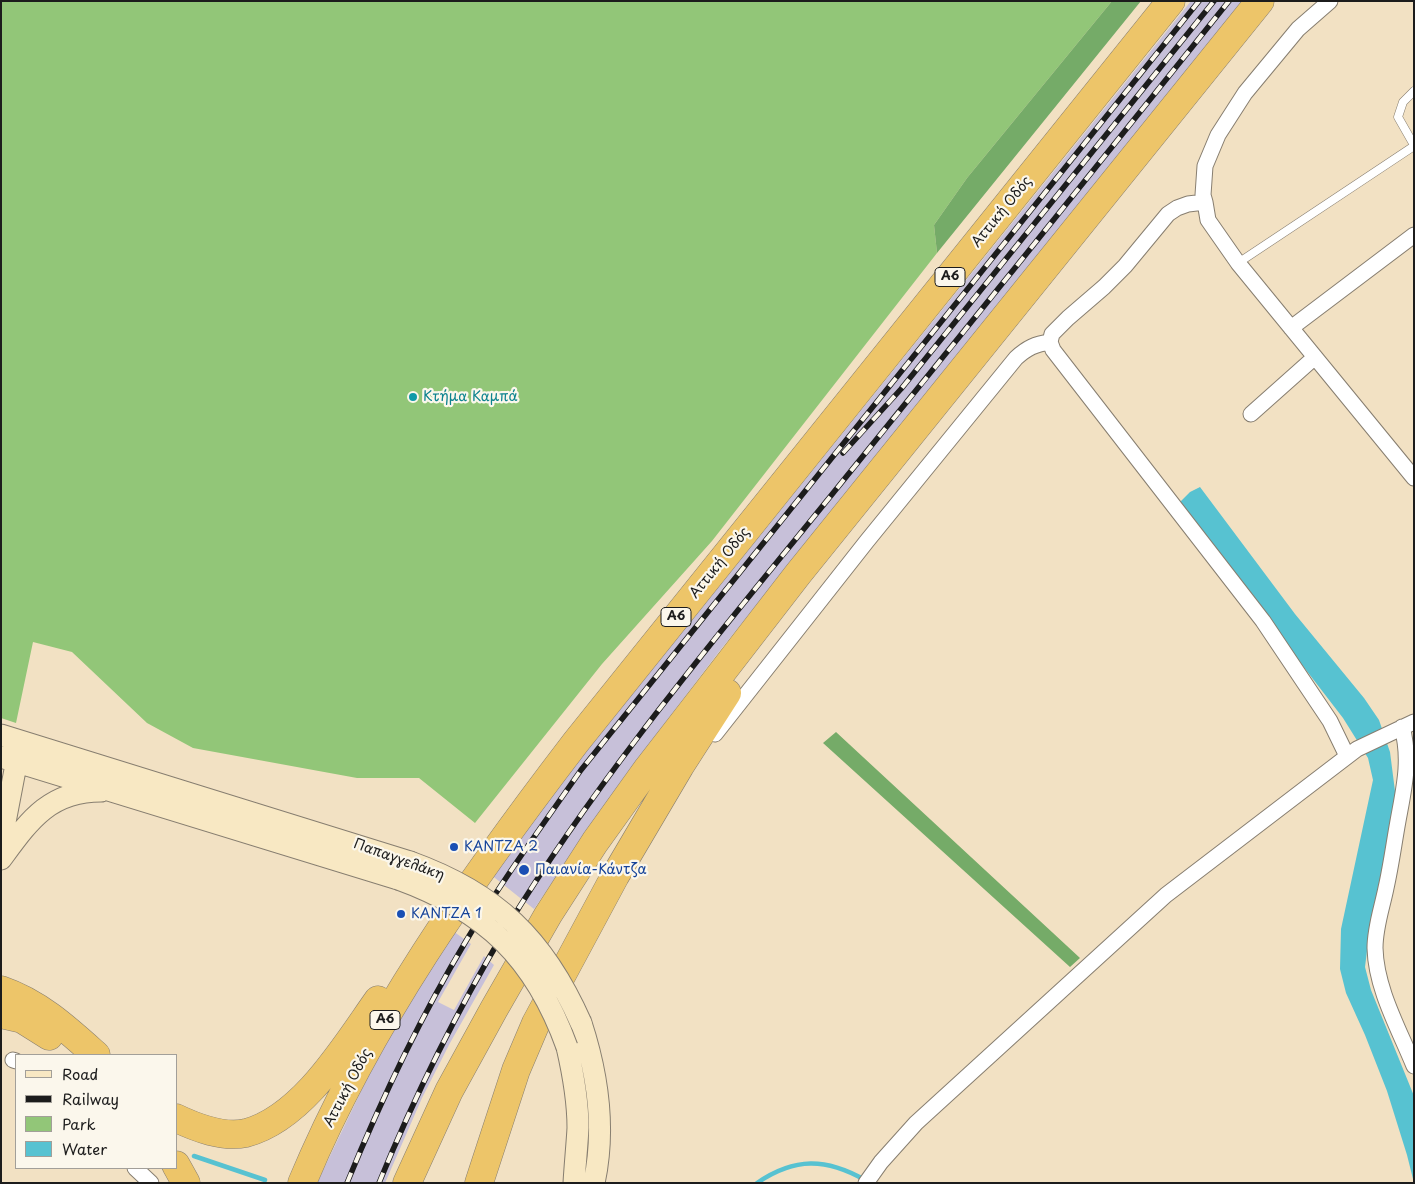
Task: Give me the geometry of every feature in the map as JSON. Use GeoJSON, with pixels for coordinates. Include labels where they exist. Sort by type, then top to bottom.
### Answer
{"type":"FeatureCollection","features":[{"type":"Feature","properties":{"kind":"highway","name":"Αττική Οδός"},"geometry":{"type":"LineString","coordinates":[[302,1183],[335,1110],[377,1033],[424,954],[483,866],[576,742],[1171,1]]}},
{"type":"Feature","properties":{"kind":"highway"},"geometry":{"type":"LineString","coordinates":[[407,1183],[449,1091],[548,915],[590,850],[654,760],[798,574],[1260,1]]}},
{"type":"Feature","properties":{"kind":"highway"},"geometry":{"type":"LineString","coordinates":[[479,1183],[516,1070],[536,1023],[620,868],[703,729],[754,657],[798,574]]}},
{"type":"Feature","properties":{"kind":"highway"},"geometry":{"type":"LineString","coordinates":[[178,1119],[208,1131],[227,1134],[246,1133],[290,1110],[314,1086],[334,1061],[404,963],[483,866]]}},
{"type":"Feature","properties":{"kind":"highway"},"geometry":{"type":"LineString","coordinates":[[1,990],[30,1003],[48,1014],[95,1054]]}},
{"type":"Feature","properties":{"kind":"highway"},"geometry":{"type":"LineString","coordinates":[[1,1014],[22,1019],[38,1028],[69,1054]]}},
{"type":"Feature","properties":{"kind":"highway"},"geometry":{"type":"LineString","coordinates":[[1,1031],[24,1025],[38,1028]]}},
{"type":"Feature","properties":{"kind":"highway"},"geometry":{"type":"LineString","coordinates":[[178,1169],[186,1183]]}},
{"type":"Feature","properties":{"kind":"street"},"geometry":{"type":"LineString","coordinates":[[1330,1],[1298,29],[1245,93],[1218,135],[1205,166],[1203,195],[1208,220],[1238,263],[1414,478]]}},
{"type":"Feature","properties":{"kind":"street"},"geometry":{"type":"LineString","coordinates":[[1205,202],[1188,204],[1168,214],[1125,266],[1052,334],[1050,342],[1053,350],[1263,621],[1352,752]]}},
{"type":"Feature","properties":{"kind":"street"},"geometry":{"type":"LineString","coordinates":[[1291,328],[1414,235]]}},
{"type":"Feature","properties":{"kind":"street"},"geometry":{"type":"LineString","coordinates":[[687,779],[707,744],[721,726],[867,541],[1016,358],[1025,349],[1036,344],[1050,342]]}},
{"type":"Feature","properties":{"kind":"street"},"geometry":{"type":"LineString","coordinates":[[1250,414],[1315,357]]}},
{"type":"Feature","properties":{"kind":"street"},"geometry":{"type":"LineString","coordinates":[[866,1183],[880,1162],[916,1123],[1166,895],[1352,752],[1402,727],[1407,744],[1406,774],[1386,890],[1376,930],[1375,948],[1383,989],[1414,1066]]}},
{"type":"Feature","properties":{"kind":"street"},"geometry":{"type":"LineString","coordinates":[[2,833],[11,738]]}},
{"type":"Feature","properties":{"kind":"street","name":"Παπαγγελάκη"},"geometry":{"type":"LineString","coordinates":[[11,738],[404,870],[477,919],[507,944],[520,959],[545,996],[558,1021],[567,1046],[573,1072],[576,1100],[578,1128],[574,1183]]}},
{"type":"Feature","properties":{"kind":"street","name":"Παπαγγελάκη"},"geometry":{"type":"LineString","coordinates":[[9,760],[115,792],[404,870],[447,877],[480,895],[519,926],[537,946],[562,984],[581,1023],[595,1072],[600,1104],[600,1138],[594,1183]]}},
{"type":"Feature","properties":{"kind":"street"},"geometry":{"type":"LineString","coordinates":[[1,859],[36,814],[49,804],[65,796],[82,792],[115,792]]}},
{"type":"Feature","properties":{"kind":"street"},"geometry":{"type":"LineString","coordinates":[[137,1169],[151,1183]]}},
{"type":"Feature","properties":{"kind":"lane"},"geometry":{"type":"LineString","coordinates":[[1238,263],[1414,146],[1398,116],[1403,102],[1414,91]]}},
{"type":"Feature","properties":{"kind":"shaded area"},"geometry":{"type":"Polygon","coordinates":[[[1191,1],[1243,1],[721,649],[626,774],[534,909],[490,874],[581,758],[1191,1]]]}},
{"type":"Feature","properties":{"kind":"shaded area"},"geometry":{"type":"Polygon","coordinates":[[[453,931],[471,944],[438,1002],[454,1010],[484,956],[494,965],[450,1043],[422,1098],[385,1183],[317,1183],[377,1058],[453,931]]]}},
{"type":"Feature","properties":{"kind":"green space","name":"Kτήμα Καμπά"},"geometry":{"type":"Polygon","coordinates":[[[1,1],[1112,1],[967,178],[934,225],[937,253],[712,541],[602,664],[475,823],[419,778],[357,778],[193,748],[147,723],[72,652],[33,642],[16,723],[1,718],[1,1]]]}},
{"type":"Feature","properties":{"kind":"green space"},"geometry":{"type":"Polygon","coordinates":[[[1112,1],[1141,1],[937,253],[934,225],[967,178],[1112,1]]]}},
{"type":"Feature","properties":{"kind":"green space"},"geometry":{"type":"Polygon","coordinates":[[[836,732],[1080,958],[1070,967],[823,743],[836,732]]]}},
{"type":"Feature","properties":{"kind":"water"},"geometry":{"type":"Polygon","coordinates":[[[1200,487],[1295,614],[1364,698],[1379,720],[1390,752],[1396,799],[1392,829],[1371,919],[1365,967],[1371,990],[1414,1096],[1414,1183],[1387,1091],[1346,993],[1340,969],[1341,929],[1373,780],[1368,758],[1343,718],[1178,504],[1190,492],[1200,487]]]}},
{"type":"Feature","properties":{"kind":"waterway"},"geometry":{"type":"LineString","coordinates":[[194,1156],[265,1180]]}},
{"type":"Feature","properties":{"kind":"waterway"},"geometry":{"type":"LineString","coordinates":[[757,1183],[784,1168],[811,1164],[824,1164],[865,1180]]}},
{"type":"Feature","properties":{"kind":"railway"},"geometry":{"type":"LineString","coordinates":[[347,1183],[373,1121],[402,1060],[449,970],[493,897],[581,770],[1199,1]]}},
{"type":"Feature","properties":{"kind":"railway"},"geometry":{"type":"LineString","coordinates":[[843,453],[901,389],[1214,1]]}},
{"type":"Feature","properties":{"kind":"railway"},"geometry":{"type":"LineString","coordinates":[[379,1183],[422,1085],[471,989],[544,868],[584,811],[667,699],[1229,1]]}},
{"type":"Feature","properties":{"kind":"place","name":"Kτήμα Καμπά"},"geometry":{"type":"Point","coordinates":[413,397]}},
{"type":"Feature","properties":{"kind":"place","name":"ΚΑΝΤΖΑ 2"},"geometry":{"type":"Point","coordinates":[454,847]}},
{"type":"Feature","properties":{"kind":"place","name":"Παιανία-Κάντζα"},"geometry":{"type":"Point","coordinates":[524,870]}},
{"type":"Feature","properties":{"kind":"place","name":"ΚΑΝΤΖΑ 1"},"geometry":{"type":"Point","coordinates":[401,914]}}]}
